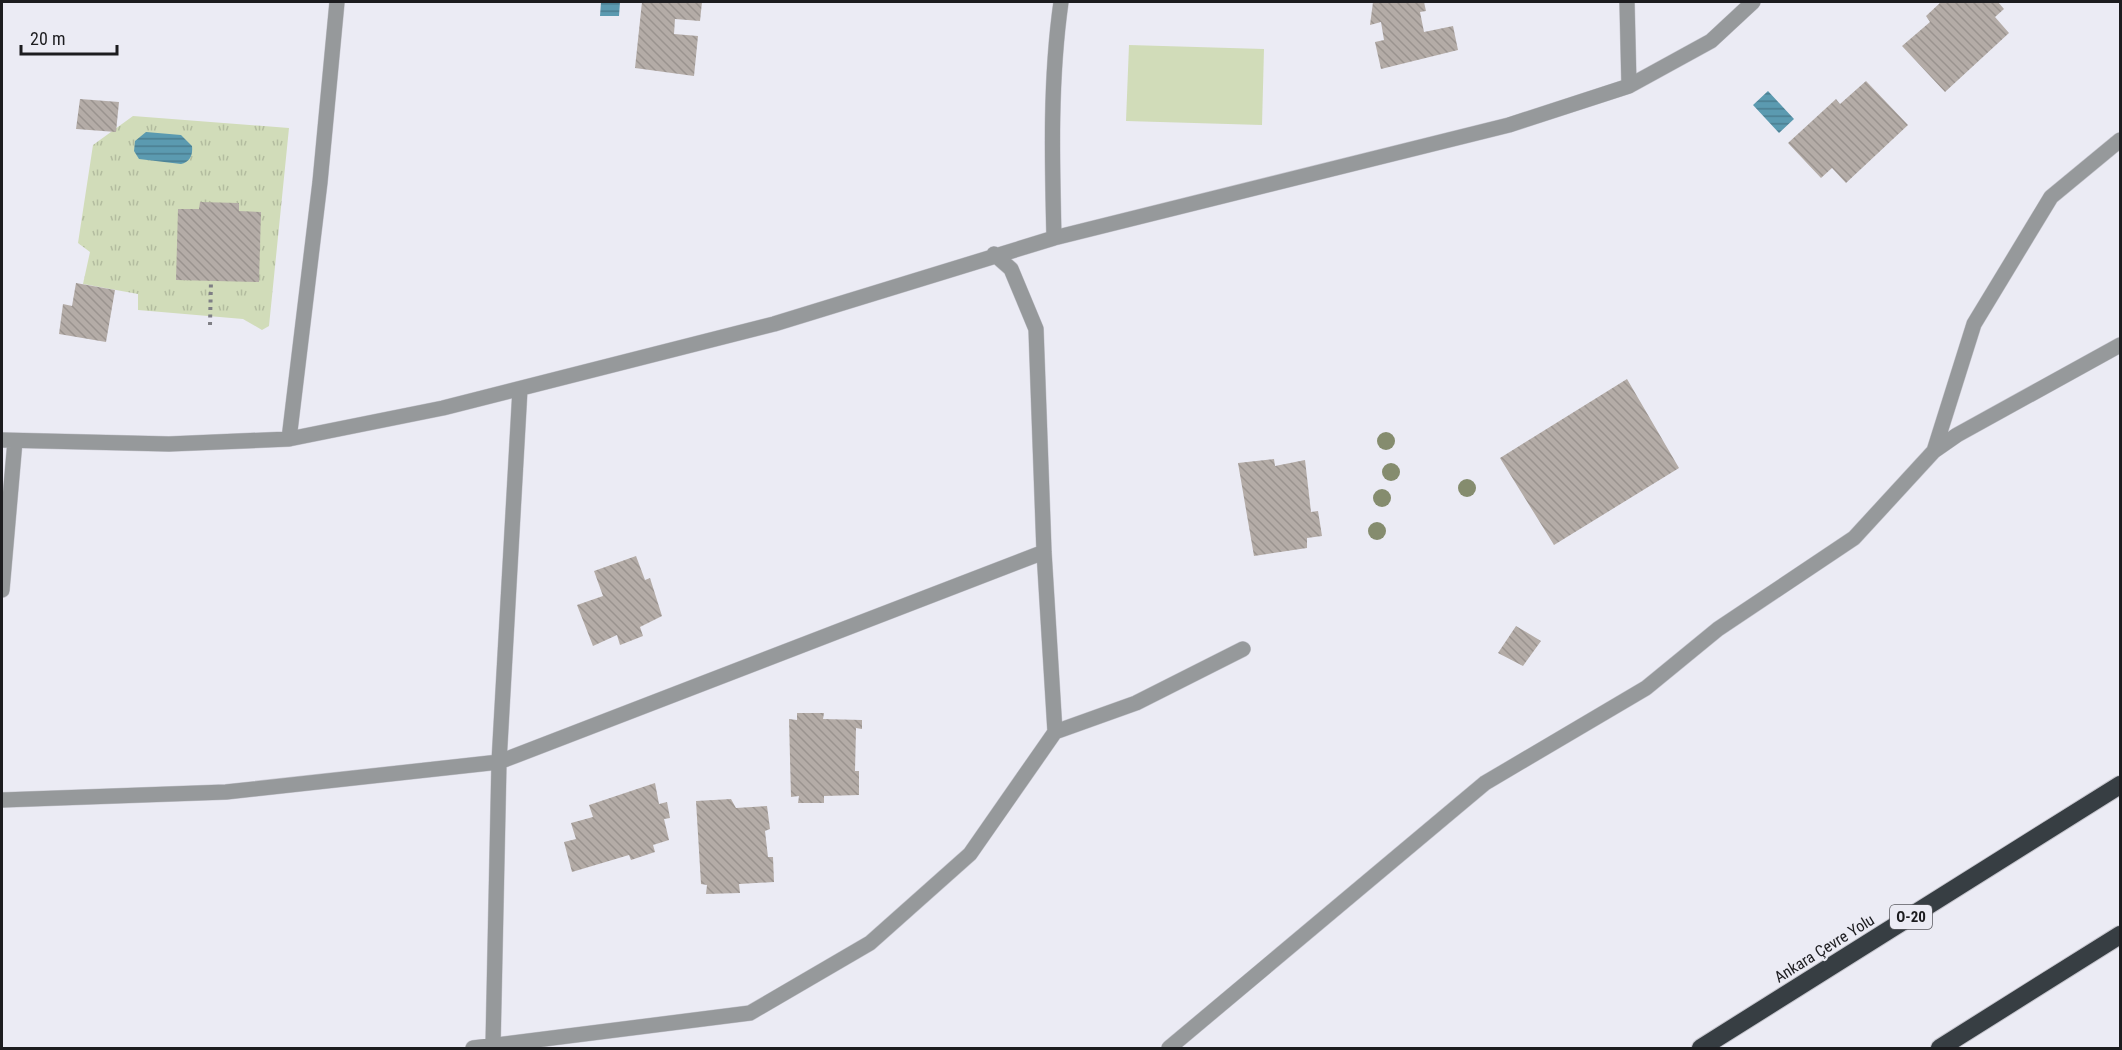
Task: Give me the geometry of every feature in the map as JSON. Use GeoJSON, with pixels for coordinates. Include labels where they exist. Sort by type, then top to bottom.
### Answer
{"type":"FeatureCollection","features":[{"type":"Feature","properties":{"kind":"highway","name":"Ankara Çevre Yolu"},"geometry":{"type":"LineString","coordinates":[[1701,1048],[2121,785]]}},
{"type":"Feature","properties":{"kind":"highway"},"geometry":{"type":"LineString","coordinates":[[1940,1048],[2121,935]]}},
{"type":"Feature","properties":{"kind":"street"},"geometry":{"type":"LineString","coordinates":[[289,439],[320,182],[337,2]]}},
{"type":"Feature","properties":{"kind":"street"},"geometry":{"type":"LineString","coordinates":[[1054,238],[1052,118],[1055,48],[1061,2]]}},
{"type":"Feature","properties":{"kind":"street"},"geometry":{"type":"LineString","coordinates":[[1627,2],[1629,87]]}},
{"type":"Feature","properties":{"kind":"street"},"geometry":{"type":"LineString","coordinates":[[2,590],[8,441],[169,444],[289,439],[443,408],[774,324],[994,254],[1054,238],[1509,125],[1629,87],[1711,41],[1753,2]]}},
{"type":"Feature","properties":{"kind":"street"},"geometry":{"type":"LineString","coordinates":[[1934,451],[1974,324],[2051,197],[2121,140]]}},
{"type":"Feature","properties":{"kind":"street"},"geometry":{"type":"LineString","coordinates":[[994,254],[1011,269],[1036,329],[1044,552],[1055,732]]}},
{"type":"Feature","properties":{"kind":"street"},"geometry":{"type":"LineString","coordinates":[[1169,1048],[1485,783],[1646,688],[1718,629],[1854,538],[1934,451],[1957,435],[2121,345]]}},
{"type":"Feature","properties":{"kind":"street"},"geometry":{"type":"LineString","coordinates":[[493,1046],[499,762],[520,388]]}},
{"type":"Feature","properties":{"kind":"street"},"geometry":{"type":"LineString","coordinates":[[2,800],[226,792],[499,762],[1044,552]]}},
{"type":"Feature","properties":{"kind":"street"},"geometry":{"type":"LineString","coordinates":[[473,1048],[750,1013],[870,943],[970,854],[1055,732],[1136,703],[1243,649]]}},
{"type":"Feature","properties":{"kind":"path"},"geometry":{"type":"LineString","coordinates":[[210,325],[211,281]]}},
{"type":"Feature","properties":{"kind":"green space"},"geometry":{"type":"Polygon","coordinates":[[[1129,45],[1264,49],[1262,125],[1126,121],[1129,45]]]}},
{"type":"Feature","properties":{"kind":"green space"},"geometry":{"type":"Polygon","coordinates":[[[133,116],[289,128],[269,326],[262,330],[243,319],[138,310],[138,294],[83,284],[90,252],[78,243],[93,145],[133,116]]]}},
{"type":"Feature","properties":{"kind":"water"},"geometry":{"type":"Polygon","coordinates":[[[601,2],[620,2],[619,16],[600,16],[601,2]]]}},
{"type":"Feature","properties":{"kind":"water"},"geometry":{"type":"Polygon","coordinates":[[[1768,91],[1794,119],[1779,133],[1753,105],[1768,91]]]}},
{"type":"Feature","properties":{"kind":"water"},"geometry":{"type":"Polygon","coordinates":[[[146,132],[181,135],[192,146],[190,158],[181,164],[139,159],[134,151],[135,141],[146,132]]]}},
{"type":"Feature","properties":{"kind":"building"},"geometry":{"type":"Polygon","coordinates":[[[642,2],[702,2],[700,21],[675,19],[674,34],[698,36],[694,76],[635,68],[642,2]]]}},
{"type":"Feature","properties":{"kind":"building"},"geometry":{"type":"Polygon","coordinates":[[[1373,2],[1424,2],[1426,11],[1420,12],[1424,32],[1453,26],[1458,50],[1381,69],[1375,42],[1384,40],[1381,22],[1370,25],[1373,2]]]}},
{"type":"Feature","properties":{"kind":"building"},"geometry":{"type":"Polygon","coordinates":[[[1941,2],[1998,2],[2004,9],[1995,17],[2009,33],[1945,92],[1902,46],[1930,22],[1926,16],[1941,2]]]}},
{"type":"Feature","properties":{"kind":"building"},"geometry":{"type":"Polygon","coordinates":[[[1866,81],[1908,125],[1846,183],[1832,168],[1821,178],[1788,143],[1836,99],[1840,104],[1866,81]]]}},
{"type":"Feature","properties":{"kind":"building"},"geometry":{"type":"Polygon","coordinates":[[[80,99],[119,102],[116,132],[76,129],[80,99]]]}},
{"type":"Feature","properties":{"kind":"building"},"geometry":{"type":"Polygon","coordinates":[[[200,202],[239,203],[239,211],[261,212],[259,282],[176,280],[178,209],[199,209],[200,202]]]}},
{"type":"Feature","properties":{"kind":"building"},"geometry":{"type":"Polygon","coordinates":[[[76,283],[115,290],[106,342],[59,334],[63,304],[72,306],[76,283]]]}},
{"type":"Feature","properties":{"kind":"building"},"geometry":{"type":"Polygon","coordinates":[[[1627,379],[1679,468],[1554,545],[1500,458],[1627,379]]]}},
{"type":"Feature","properties":{"kind":"building"},"geometry":{"type":"Polygon","coordinates":[[[1274,459],[1275,466],[1305,460],[1311,512],[1318,511],[1322,536],[1307,538],[1307,548],[1254,556],[1238,463],[1274,459]]]}},
{"type":"Feature","properties":{"kind":"building"},"geometry":{"type":"Polygon","coordinates":[[[636,556],[645,580],[650,578],[662,616],[640,627],[643,636],[620,645],[617,635],[593,646],[577,605],[603,596],[594,571],[636,556]]]}},
{"type":"Feature","properties":{"kind":"building"},"geometry":{"type":"Polygon","coordinates":[[[1516,626],[1541,641],[1523,666],[1498,653],[1516,626]]]}},
{"type":"Feature","properties":{"kind":"building"},"geometry":{"type":"Polygon","coordinates":[[[797,713],[824,713],[823,719],[862,720],[862,729],[856,728],[855,771],[859,771],[859,795],[824,796],[824,803],[798,803],[799,796],[791,797],[789,719],[797,720],[797,713]]]}},
{"type":"Feature","properties":{"kind":"building"},"geometry":{"type":"Polygon","coordinates":[[[655,783],[659,804],[667,802],[670,818],[664,819],[669,840],[653,845],[655,852],[631,860],[629,855],[572,872],[564,842],[576,839],[571,823],[593,817],[589,805],[655,783]]]}},
{"type":"Feature","properties":{"kind":"building"},"geometry":{"type":"Polygon","coordinates":[[[731,799],[736,808],[767,806],[770,829],[765,831],[768,857],[773,857],[774,882],[739,884],[740,893],[706,894],[707,885],[701,884],[696,801],[731,799]]]}}]}
